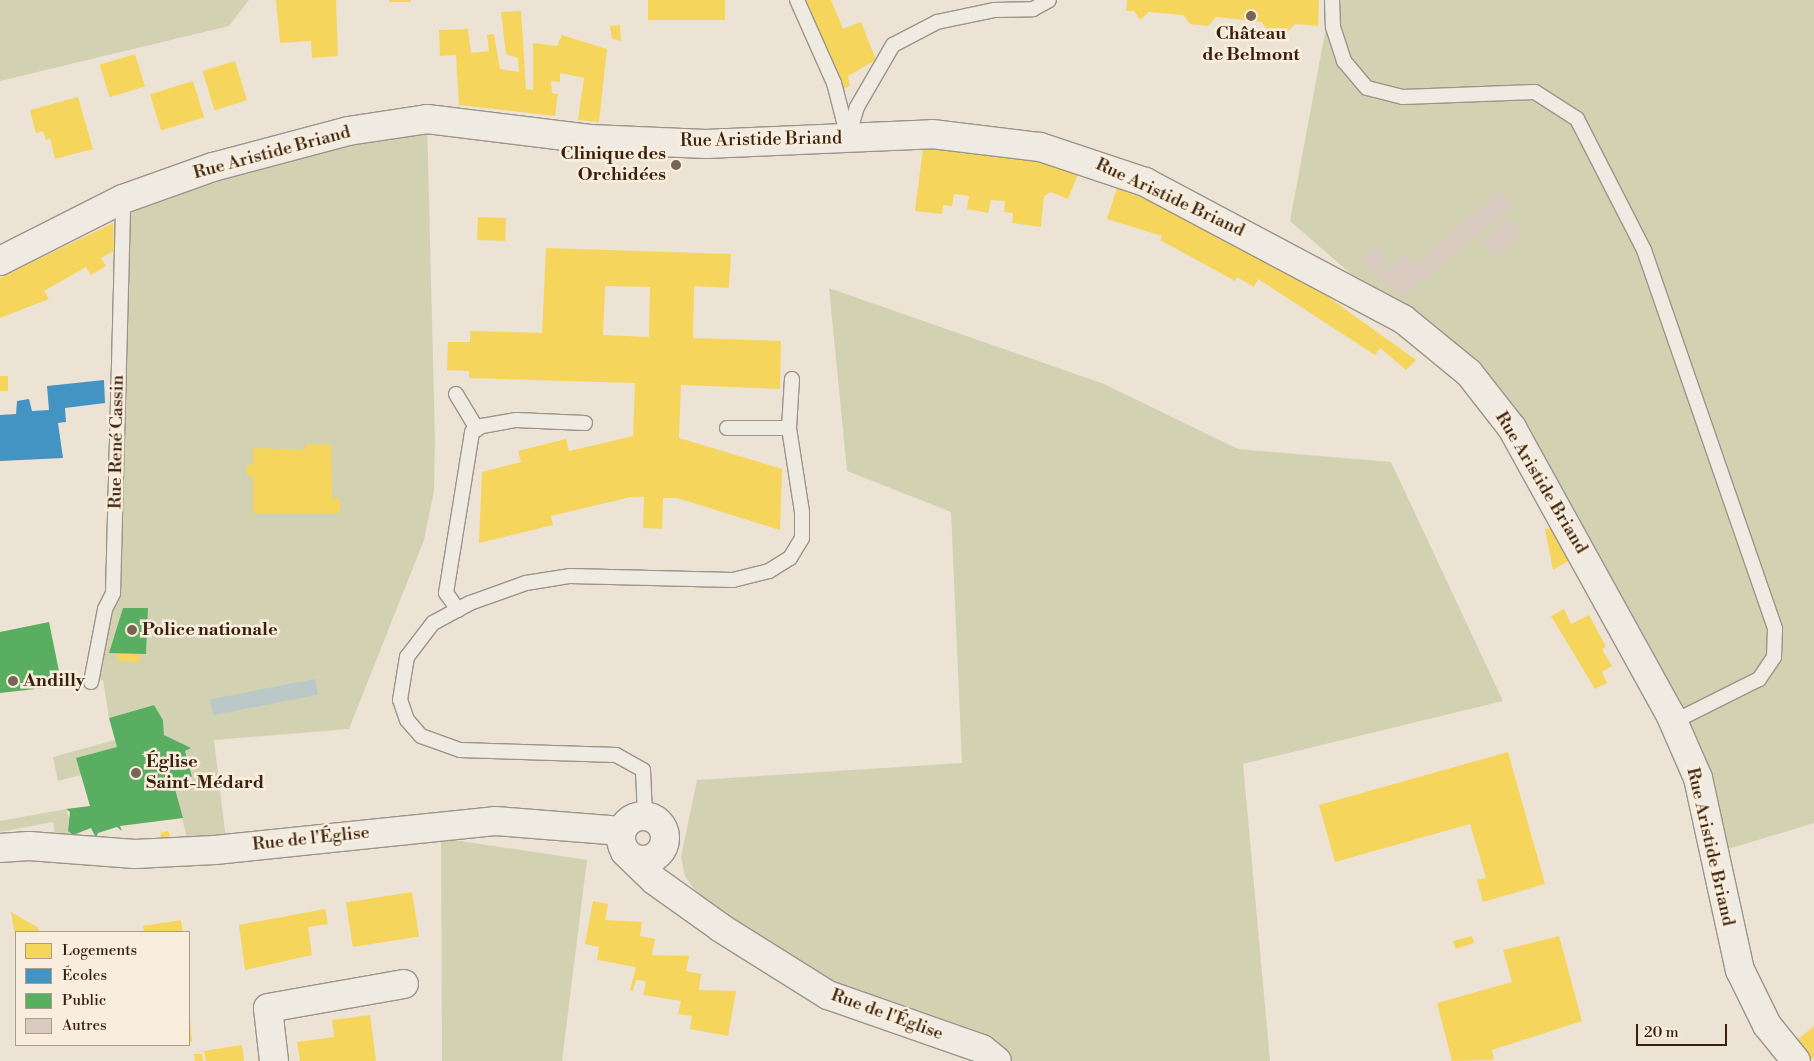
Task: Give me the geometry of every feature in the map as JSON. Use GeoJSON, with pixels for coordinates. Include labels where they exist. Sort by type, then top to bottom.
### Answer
{"type":"FeatureCollection","features":[{"type":"Feature","properties":{"kind":"street","name":"Rue Aristide Briand"},"geometry":{"type":"LineString","coordinates":[[0,260],[123,199],[289,144],[427,119],[590,139],[687,143],[932,134],[985,138],[1040,147],[1103,165],[1246,233],[1403,319],[1469,373],[1512,428],[1556,500],[1673,722],[1698,778],[1740,970],[1767,1025],[1796,1061]]}},
{"type":"Feature","properties":{"kind":"street"},"geometry":{"type":"LineString","coordinates":[[665,841],[658,854],[645,860],[624,842],[630,819],[645,816],[662,828],[665,841],[670,875],[680,897]]}},
{"type":"Feature","properties":{"kind":"street","name":"Rue de l'Église"},"geometry":{"type":"LineString","coordinates":[[0,848],[37,846],[135,854],[206,851],[495,821],[624,842],[654,880],[828,995],[982,1049],[997,1061]]}},
{"type":"Feature","properties":{"kind":"street"},"geometry":{"type":"LineString","coordinates":[[274,1061],[268,1008],[404,984]]}},
{"type":"Feature","properties":{"kind":"lane"},"geometry":{"type":"LineString","coordinates":[[798,0],[834,83],[848,138]]}},
{"type":"Feature","properties":{"kind":"lane"},"geometry":{"type":"LineString","coordinates":[[848,138],[858,107],[893,45],[938,22],[994,10],[1033,9],[1049,0]]}},
{"type":"Feature","properties":{"kind":"lane"},"geometry":{"type":"LineString","coordinates":[[1332,0],[1333,27],[1344,61],[1367,88],[1403,97],[1535,92],[1577,119],[1644,250],[1775,629],[1774,657],[1759,679],[1673,722]]}},
{"type":"Feature","properties":{"kind":"lane","name":"Rue René Cassin"},"geometry":{"type":"LineString","coordinates":[[91,682],[105,609],[113,593],[123,199]]}},
{"type":"Feature","properties":{"kind":"lane"},"geometry":{"type":"LineString","coordinates":[[645,816],[643,770],[616,755],[460,750],[422,736],[407,720],[400,700],[405,664],[432,623],[458,610],[526,583],[570,576],[705,582],[769,571],[790,558],[802,538],[789,428],[792,379]]}},
{"type":"Feature","properties":{"kind":"lane"},"geometry":{"type":"LineString","coordinates":[[456,394],[477,429]]}},
{"type":"Feature","properties":{"kind":"lane"},"geometry":{"type":"LineString","coordinates":[[458,610],[446,593],[468,440],[477,429],[516,420],[585,422]]}},
{"type":"Feature","properties":{"kind":"lane"},"geometry":{"type":"LineString","coordinates":[[727,428],[789,428]]}},
{"type":"Feature","properties":{"kind":"green space"},"geometry":{"type":"Polygon","coordinates":[[[0,0],[249,0],[229,26],[0,81],[0,0]]]}},
{"type":"Feature","properties":{"kind":"green space"},"geometry":{"type":"Polygon","coordinates":[[[1331,0],[1814,0],[1814,823],[1715,853],[1698,778],[1512,428],[1403,319],[1290,221],[1331,0]]]}},
{"type":"Feature","properties":{"kind":"green space"},"geometry":{"type":"Polygon","coordinates":[[[427,119],[435,440],[434,491],[424,540],[349,729],[214,740],[227,848],[190,851],[175,789],[185,776],[192,777],[185,751],[190,748],[164,735],[163,720],[154,705],[109,718],[103,680],[91,682],[113,593],[123,199],[427,119]]]}},
{"type":"Feature","properties":{"kind":"green space"},"geometry":{"type":"Polygon","coordinates":[[[829,288],[1104,384],[1238,449],[1391,462],[1503,701],[1243,764],[1270,1061],[997,1061],[828,995],[721,928],[685,876],[681,857],[697,780],[962,763],[951,512],[847,471],[829,288]]]}},
{"type":"Feature","properties":{"kind":"green space"},"geometry":{"type":"Polygon","coordinates":[[[115,740],[117,747],[81,775],[58,781],[53,757],[115,740]]]}},
{"type":"Feature","properties":{"kind":"green space"},"geometry":{"type":"Polygon","coordinates":[[[66,809],[77,839],[55,835],[53,822],[0,832],[0,821],[66,809]]]}},
{"type":"Feature","properties":{"kind":"green space"},"geometry":{"type":"Polygon","coordinates":[[[441,838],[587,860],[562,1061],[442,1061],[441,838]]]}},
{"type":"Feature","properties":{"kind":"shaded area"},"geometry":{"type":"Polygon","coordinates":[[[315,679],[318,695],[213,715],[210,699],[315,679]]]}},
{"type":"Feature","properties":{"kind":"building: Logements"},"geometry":{"type":"Polygon","coordinates":[[[276,0],[336,0],[338,56],[312,58],[311,41],[280,43],[276,0]]]}},
{"type":"Feature","properties":{"kind":"building: Logements"},"geometry":{"type":"Polygon","coordinates":[[[389,0],[411,0],[411,2],[389,2],[389,0]]]}},
{"type":"Feature","properties":{"kind":"building: Logements"},"geometry":{"type":"Polygon","coordinates":[[[648,0],[725,0],[725,20],[648,20],[648,0]]]}},
{"type":"Feature","properties":{"kind":"building: Logements"},"geometry":{"type":"Polygon","coordinates":[[[803,0],[831,0],[843,29],[861,22],[876,60],[848,76],[850,86],[841,90],[803,0]]]}},
{"type":"Feature","properties":{"kind":"building: Logements","name":"Château de Belmont"},"geometry":{"type":"Polygon","coordinates":[[[1127,0],[1319,0],[1318,26],[1295,24],[1287,32],[1268,31],[1262,22],[1216,17],[1208,26],[1190,24],[1183,15],[1149,12],[1140,20],[1134,11],[1126,11],[1127,0]]]}},
{"type":"Feature","properties":{"kind":"building: Logements"},"geometry":{"type":"Polygon","coordinates":[[[521,11],[526,89],[533,90],[533,43],[557,46],[562,35],[607,49],[599,122],[578,120],[584,78],[560,73],[560,82],[551,81],[552,93],[558,94],[555,116],[459,105],[456,55],[440,56],[439,30],[468,29],[471,53],[489,51],[487,35],[494,34],[500,69],[519,72],[518,58],[506,54],[501,12],[521,11]]]}},
{"type":"Feature","properties":{"kind":"building: Logements"},"geometry":{"type":"Polygon","coordinates":[[[620,25],[621,41],[612,39],[610,26],[620,25]]]}},
{"type":"Feature","properties":{"kind":"building: Logements"},"geometry":{"type":"Polygon","coordinates":[[[135,54],[145,87],[110,97],[100,65],[135,54]]]}},
{"type":"Feature","properties":{"kind":"building: Logements"},"geometry":{"type":"Polygon","coordinates":[[[235,61],[247,100],[214,110],[202,71],[235,61]]]}},
{"type":"Feature","properties":{"kind":"building: Logements"},"geometry":{"type":"Polygon","coordinates":[[[193,81],[204,117],[161,130],[150,94],[193,81]]]}},
{"type":"Feature","properties":{"kind":"building: Logements"},"geometry":{"type":"Polygon","coordinates":[[[78,97],[93,149],[55,159],[50,138],[46,140],[43,131],[36,133],[30,110],[78,97]]]}},
{"type":"Feature","properties":{"kind":"building: Logements"},"geometry":{"type":"Polygon","coordinates":[[[946,147],[1048,163],[1078,174],[1068,199],[1051,192],[1044,196],[1041,227],[1012,223],[1013,213],[1004,212],[1005,201],[991,200],[988,213],[967,209],[969,196],[954,194],[952,206],[943,205],[942,214],[915,211],[923,148],[946,147]]]}},
{"type":"Feature","properties":{"kind":"building: Logements"},"geometry":{"type":"Polygon","coordinates":[[[1117,188],[1173,210],[1317,289],[1416,360],[1406,370],[1380,348],[1375,355],[1258,279],[1254,287],[1237,277],[1235,281],[1160,240],[1162,236],[1107,219],[1117,188]]]}},
{"type":"Feature","properties":{"kind":"building: Logements"},"geometry":{"type":"Polygon","coordinates":[[[478,217],[506,218],[505,241],[477,240],[478,217]]]}},
{"type":"Feature","properties":{"kind":"building: Logements"},"geometry":{"type":"Polygon","coordinates":[[[113,223],[114,251],[101,258],[106,266],[91,275],[86,267],[44,291],[49,299],[0,318],[0,278],[113,223]]]}},
{"type":"Feature","properties":{"kind":"building: Logements"},"geometry":{"type":"Polygon","coordinates":[[[546,248],[731,254],[729,288],[694,286],[693,338],[781,341],[780,389],[681,385],[679,438],[782,469],[780,530],[677,498],[663,498],[662,529],[643,528],[644,497],[631,497],[551,516],[553,525],[479,543],[482,472],[521,462],[518,451],[566,439],[569,451],[633,436],[635,383],[469,378],[469,371],[447,370],[448,342],[470,342],[470,331],[542,333],[546,248]],[[605,286],[603,335],[649,337],[650,287],[605,286]]]}},
{"type":"Feature","properties":{"kind":"building: Logements"},"geometry":{"type":"Polygon","coordinates":[[[0,376],[8,376],[8,391],[0,391],[0,376]]]}},
{"type":"Feature","properties":{"kind":"building: Logements"},"geometry":{"type":"Polygon","coordinates":[[[306,444],[331,445],[332,498],[340,498],[340,513],[253,513],[253,476],[247,476],[247,465],[253,465],[253,448],[305,450],[306,444]]]}},
{"type":"Feature","properties":{"kind":"building: Logements"},"geometry":{"type":"Polygon","coordinates":[[[1553,528],[1570,560],[1553,570],[1545,529],[1553,528]]]}},
{"type":"Feature","properties":{"kind":"building: Logements"},"geometry":{"type":"Polygon","coordinates":[[[1564,609],[1571,624],[1589,615],[1606,647],[1602,649],[1612,666],[1602,672],[1607,683],[1595,689],[1551,616],[1564,609]]]}},
{"type":"Feature","properties":{"kind":"building: Logements"},"geometry":{"type":"Polygon","coordinates":[[[118,653],[140,654],[140,662],[118,661],[118,653]]]}},
{"type":"Feature","properties":{"kind":"building: Logements"},"geometry":{"type":"Polygon","coordinates":[[[1508,752],[1545,884],[1483,902],[1477,880],[1486,878],[1470,824],[1335,862],[1319,805],[1508,752]]]}},
{"type":"Feature","properties":{"kind":"building: Logements"},"geometry":{"type":"Polygon","coordinates":[[[168,831],[171,838],[162,842],[160,833],[168,831]]]}},
{"type":"Feature","properties":{"kind":"building: Logements"},"geometry":{"type":"Polygon","coordinates":[[[412,892],[419,936],[353,947],[346,902],[412,892]]]}},
{"type":"Feature","properties":{"kind":"building: Logements"},"geometry":{"type":"Polygon","coordinates":[[[593,901],[608,904],[605,920],[642,922],[640,936],[655,939],[652,955],[689,956],[686,971],[701,974],[699,990],[736,991],[728,1036],[690,1029],[692,1016],[678,1014],[681,1001],[643,995],[646,981],[636,980],[633,991],[630,990],[636,967],[597,960],[599,947],[585,944],[593,901]]]}},
{"type":"Feature","properties":{"kind":"building: Logements"},"geometry":{"type":"Polygon","coordinates":[[[325,909],[328,924],[308,927],[312,955],[245,970],[239,925],[325,909]]]}},
{"type":"Feature","properties":{"kind":"building: Logements"},"geometry":{"type":"Polygon","coordinates":[[[11,912],[37,927],[39,931],[15,931],[15,935],[11,912]]]}},
{"type":"Feature","properties":{"kind":"building: Logements"},"geometry":{"type":"Polygon","coordinates":[[[181,920],[183,931],[144,931],[143,926],[181,920]]]}},
{"type":"Feature","properties":{"kind":"building: Logements"},"geometry":{"type":"Polygon","coordinates":[[[1472,936],[1474,943],[1456,949],[1453,941],[1472,936]]]}},
{"type":"Feature","properties":{"kind":"building: Logements"},"geometry":{"type":"Polygon","coordinates":[[[1559,936],[1582,1021],[1492,1050],[1494,1060],[1452,1061],[1437,1003],[1512,982],[1503,950],[1559,936]]]}},
{"type":"Feature","properties":{"kind":"building: Logements"},"geometry":{"type":"Polygon","coordinates":[[[370,1015],[376,1061],[300,1061],[297,1042],[334,1037],[332,1020],[370,1015]]]}},
{"type":"Feature","properties":{"kind":"building: Logements"},"geometry":{"type":"Polygon","coordinates":[[[190,1018],[192,1042],[190,1042],[190,1018]]]}},
{"type":"Feature","properties":{"kind":"building: Logements"},"geometry":{"type":"Polygon","coordinates":[[[1814,1026],[1814,1057],[1811,1060],[1797,1040],[1814,1026]]]}},
{"type":"Feature","properties":{"kind":"building: Logements"},"geometry":{"type":"Polygon","coordinates":[[[242,1045],[244,1061],[206,1061],[204,1051],[242,1045]]]}},
{"type":"Feature","properties":{"kind":"building: Logements"},"geometry":{"type":"Polygon","coordinates":[[[194,1054],[202,1054],[203,1061],[195,1061],[194,1054]]]}},
{"type":"Feature","properties":{"kind":"building: Écoles"},"geometry":{"type":"Polygon","coordinates":[[[104,380],[105,403],[65,408],[66,422],[58,423],[63,458],[0,461],[0,415],[16,414],[17,401],[29,399],[32,411],[49,410],[47,386],[104,380]]]}},
{"type":"Feature","properties":{"kind":"building: Public","name":"Police nationale"},"geometry":{"type":"Polygon","coordinates":[[[123,608],[148,608],[146,654],[109,653],[123,608]]]}},
{"type":"Feature","properties":{"kind":"building: Public"},"geometry":{"type":"Polygon","coordinates":[[[49,622],[62,686],[0,693],[0,632],[49,622]]]}},
{"type":"Feature","properties":{"kind":"building: Public","name":"Église Saint-Médard"},"geometry":{"type":"Polygon","coordinates":[[[154,705],[163,720],[164,735],[191,748],[185,751],[192,777],[185,775],[175,789],[183,818],[120,826],[122,831],[117,827],[98,833],[96,838],[91,828],[73,835],[68,831],[70,812],[66,809],[90,806],[76,758],[117,747],[109,718],[154,705]]]}},
{"type":"Feature","properties":{"kind":"building: Autres"},"geometry":{"type":"Polygon","coordinates":[[[1500,190],[1513,206],[1401,299],[1377,277],[1405,254],[1414,266],[1500,190]]]}},
{"type":"Feature","properties":{"kind":"building: Autres"},"geometry":{"type":"Polygon","coordinates":[[[1507,217],[1523,234],[1497,258],[1481,241],[1507,217]]]}},
{"type":"Feature","properties":{"kind":"building: Autres"},"geometry":{"type":"Polygon","coordinates":[[[1377,247],[1388,261],[1372,273],[1361,259],[1377,247]]]}},
{"type":"Feature","properties":{"kind":"place","name":"Château de Belmont"},"geometry":{"type":"Point","coordinates":[1251,16]}},
{"type":"Feature","properties":{"kind":"place","name":"Clinique des Orchidées"},"geometry":{"type":"Point","coordinates":[676,165]}},
{"type":"Feature","properties":{"kind":"place","name":"Police nationale"},"geometry":{"type":"Point","coordinates":[132,630]}},
{"type":"Feature","properties":{"kind":"place","name":"Andilly"},"geometry":{"type":"Point","coordinates":[13,681]}},
{"type":"Feature","properties":{"kind":"place","name":"Église Saint-Médard"},"geometry":{"type":"Point","coordinates":[136,773]}}]}
